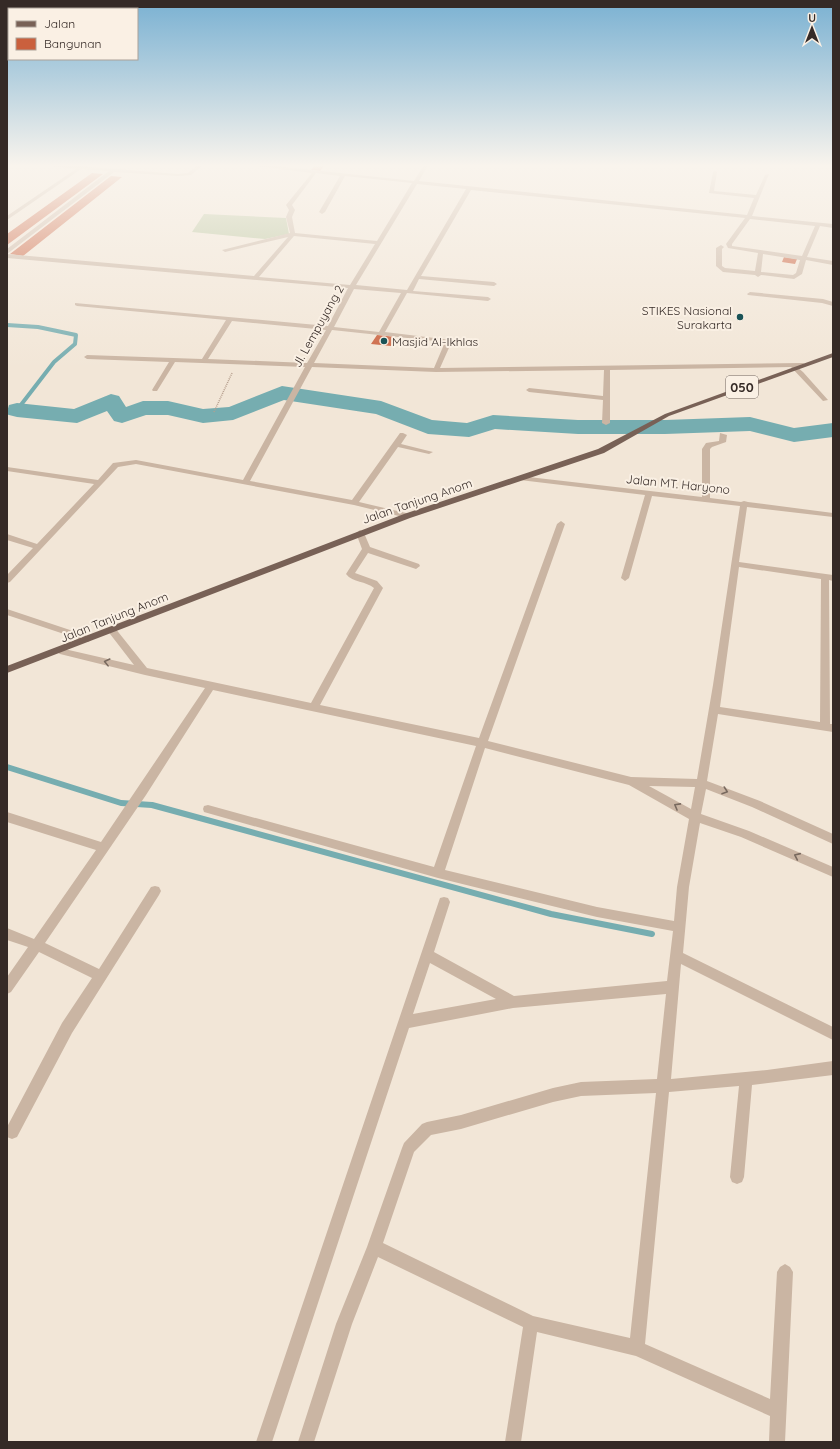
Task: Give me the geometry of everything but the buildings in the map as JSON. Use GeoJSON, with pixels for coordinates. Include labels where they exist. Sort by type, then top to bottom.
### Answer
{"type":"FeatureCollection","features":[{"type":"Feature","properties":{"kind":"main road","name":"Jalan Tanjung Anom"},"geometry":{"type":"LineString","coordinates":[[7,670],[60,651],[360,533],[601,451],[621,443],[652,422],[706,400],[833,355]]}},
{"type":"Feature","properties":{"kind":"street"},"geometry":{"type":"LineString","coordinates":[[7,252],[32,233]]}},
{"type":"Feature","properties":{"kind":"street","name":"Jl. Lempuyang 2"},"geometry":{"type":"LineString","coordinates":[[246,482],[329,328],[385,233]]}},
{"type":"Feature","properties":{"kind":"street"},"geometry":{"type":"LineString","coordinates":[[381,334],[444,233]]}},
{"type":"Feature","properties":{"kind":"street"},"geometry":{"type":"LineString","coordinates":[[737,233],[729,244],[730,247],[833,263]]}},
{"type":"Feature","properties":{"kind":"street"},"geometry":{"type":"LineString","coordinates":[[721,247],[720,268],[727,272],[794,277],[799,274],[803,259],[814,233]]}},
{"type":"Feature","properties":{"kind":"street"},"geometry":{"type":"LineString","coordinates":[[225,250],[293,234],[379,243]]}},
{"type":"Feature","properties":{"kind":"street"},"geometry":{"type":"LineString","coordinates":[[256,277],[293,234]]}},
{"type":"Feature","properties":{"kind":"street"},"geometry":{"type":"LineString","coordinates":[[758,275],[760,254]]}},
{"type":"Feature","properties":{"kind":"street"},"geometry":{"type":"LineString","coordinates":[[7,256],[129,268],[256,277],[488,299]]}},
{"type":"Feature","properties":{"kind":"street"},"geometry":{"type":"LineString","coordinates":[[417,278],[494,284]]}},
{"type":"Feature","properties":{"kind":"street"},"geometry":{"type":"LineString","coordinates":[[750,294],[833,304]]}},
{"type":"Feature","properties":{"kind":"street"},"geometry":{"type":"LineString","coordinates":[[77,304],[230,318],[449,341],[436,370]]}},
{"type":"Feature","properties":{"kind":"street"},"geometry":{"type":"LineString","coordinates":[[204,361],[230,318]]}},
{"type":"Feature","properties":{"kind":"street"},"geometry":{"type":"LineString","coordinates":[[87,357],[436,370],[802,365]]}},
{"type":"Feature","properties":{"kind":"street"},"geometry":{"type":"LineString","coordinates":[[155,390],[173,360]]}},
{"type":"Feature","properties":{"kind":"street"},"geometry":{"type":"LineString","coordinates":[[606,423],[608,368]]}},
{"type":"Feature","properties":{"kind":"street"},"geometry":{"type":"LineString","coordinates":[[794,368],[801,373],[825,400]]}},
{"type":"Feature","properties":{"kind":"street"},"geometry":{"type":"LineString","coordinates":[[529,390],[607,398]]}},
{"type":"Feature","properties":{"kind":"street"},"geometry":{"type":"LineString","coordinates":[[354,503],[403,436]]}},
{"type":"Feature","properties":{"kind":"street"},"geometry":{"type":"LineString","coordinates":[[706,499],[706,449],[709,445],[722,442],[723,436]]}},
{"type":"Feature","properties":{"kind":"street"},"geometry":{"type":"LineString","coordinates":[[397,445],[429,452]]}},
{"type":"Feature","properties":{"kind":"street"},"geometry":{"type":"LineString","coordinates":[[7,580],[116,465],[136,462],[354,503],[407,516]]}},
{"type":"Feature","properties":{"kind":"street"},"geometry":{"type":"LineString","coordinates":[[7,469],[99,482]]}},
{"type":"Feature","properties":{"kind":"street","name":"Jalan MT. Haryono"},"geometry":{"type":"LineString","coordinates":[[520,478],[744,503],[833,515]]}},
{"type":"Feature","properties":{"kind":"street"},"geometry":{"type":"LineString","coordinates":[[625,578],[649,493]]}},
{"type":"Feature","properties":{"kind":"street"},"geometry":{"type":"LineString","coordinates":[[637,1348],[679,927],[694,816],[702,783],[714,710],[744,503]]}},
{"type":"Feature","properties":{"kind":"street"},"geometry":{"type":"LineString","coordinates":[[438,873],[482,742],[561,524]]}},
{"type":"Feature","properties":{"kind":"street"},"geometry":{"type":"LineString","coordinates":[[360,533],[366,549]]}},
{"type":"Feature","properties":{"kind":"street"},"geometry":{"type":"LineString","coordinates":[[7,537],[38,546]]}},
{"type":"Feature","properties":{"kind":"street"},"geometry":{"type":"LineString","coordinates":[[366,549],[416,566]]}},
{"type":"Feature","properties":{"kind":"street"},"geometry":{"type":"LineString","coordinates":[[314,707],[380,588],[375,583],[358,579],[350,574],[366,549]]}},
{"type":"Feature","properties":{"kind":"street"},"geometry":{"type":"LineString","coordinates":[[714,710],[829,728],[829,578],[734,564]]}},
{"type":"Feature","properties":{"kind":"street"},"geometry":{"type":"LineString","coordinates":[[7,612],[88,639]]}},
{"type":"Feature","properties":{"kind":"street"},"geometry":{"type":"LineString","coordinates":[[112,630],[145,672]]}},
{"type":"Feature","properties":{"kind":"street"},"geometry":{"type":"LineString","coordinates":[[60,651],[145,672],[482,742],[631,781],[702,783],[750,801],[833,840]]}},
{"type":"Feature","properties":{"kind":"street"},"geometry":{"type":"LineString","coordinates":[[7,988],[128,813],[211,686]]}},
{"type":"Feature","properties":{"kind":"street"},"geometry":{"type":"LineString","coordinates":[[631,781],[694,816],[745,834],[833,872]]}},
{"type":"Feature","properties":{"kind":"street"},"geometry":{"type":"LineString","coordinates":[[208,809],[438,873],[597,912],[679,927]]}},
{"type":"Feature","properties":{"kind":"street"},"geometry":{"type":"LineString","coordinates":[[7,817],[104,848]]}},
{"type":"Feature","properties":{"kind":"street"},"geometry":{"type":"LineString","coordinates":[[12,1132],[67,1028],[155,891]]}},
{"type":"Feature","properties":{"kind":"street"},"geometry":{"type":"LineString","coordinates":[[264,1442],[428,955],[444,902]]}},
{"type":"Feature","properties":{"kind":"street"},"geometry":{"type":"LineString","coordinates":[[7,934],[36,945],[101,976]]}},
{"type":"Feature","properties":{"kind":"street"},"geometry":{"type":"LineString","coordinates":[[428,955],[513,1002]]}},
{"type":"Feature","properties":{"kind":"street"},"geometry":{"type":"LineString","coordinates":[[677,956],[833,1034]]}},
{"type":"Feature","properties":{"kind":"street"},"geometry":{"type":"LineString","coordinates":[[405,1022],[513,1002],[672,987]]}},
{"type":"Feature","properties":{"kind":"street"},"geometry":{"type":"LineString","coordinates":[[306,1442],[344,1324],[374,1247],[409,1148],[427,1129],[461,1122],[553,1095],[581,1089],[663,1086],[746,1079],[833,1068]]}},
{"type":"Feature","properties":{"kind":"street"},"geometry":{"type":"LineString","coordinates":[[737,1177],[746,1079]]}},
{"type":"Feature","properties":{"kind":"street"},"geometry":{"type":"LineString","coordinates":[[374,1247],[531,1323],[637,1348],[778,1411]]}},
{"type":"Feature","properties":{"kind":"street"},"geometry":{"type":"LineString","coordinates":[[777,1442],[785,1272]]}},
{"type":"Feature","properties":{"kind":"street"},"geometry":{"type":"LineString","coordinates":[[513,1442],[531,1323]]}},
{"type":"Feature","properties":{"kind":"path"},"geometry":{"type":"LineString","coordinates":[[214,412],[237,362]]}},
{"type":"Feature","properties":{"kind":"green space"},"geometry":{"type":"Polygon","coordinates":[[[198,233],[289,233],[289,234],[265,239],[198,233]]]}},
{"type":"Feature","properties":{"kind":"waterway"},"geometry":{"type":"LineString","coordinates":[[7,325],[38,327],[76,335],[75,344],[54,362],[17,410],[7,413]]}},
{"type":"Feature","properties":{"kind":"waterway"},"geometry":{"type":"LineString","coordinates":[[17,410],[77,416],[111,401],[122,416],[143,408],[168,408],[203,416],[233,413],[282,393],[381,408],[428,427],[469,430],[493,422],[578,427],[665,427],[750,424],[794,435],[833,430]]}},
{"type":"Feature","properties":{"kind":"waterway"},"geometry":{"type":"LineString","coordinates":[[7,767],[121,803],[152,805],[551,914],[652,934]]}},
{"type":"Feature","properties":{"kind":"place","name":"STIKES Nasional Surakarta"},"geometry":{"type":"Point","coordinates":[740,317]}},
{"type":"Feature","properties":{"kind":"place","name":"Masjid Al-Ikhlas"},"geometry":{"type":"Point","coordinates":[384,341]}}]}
